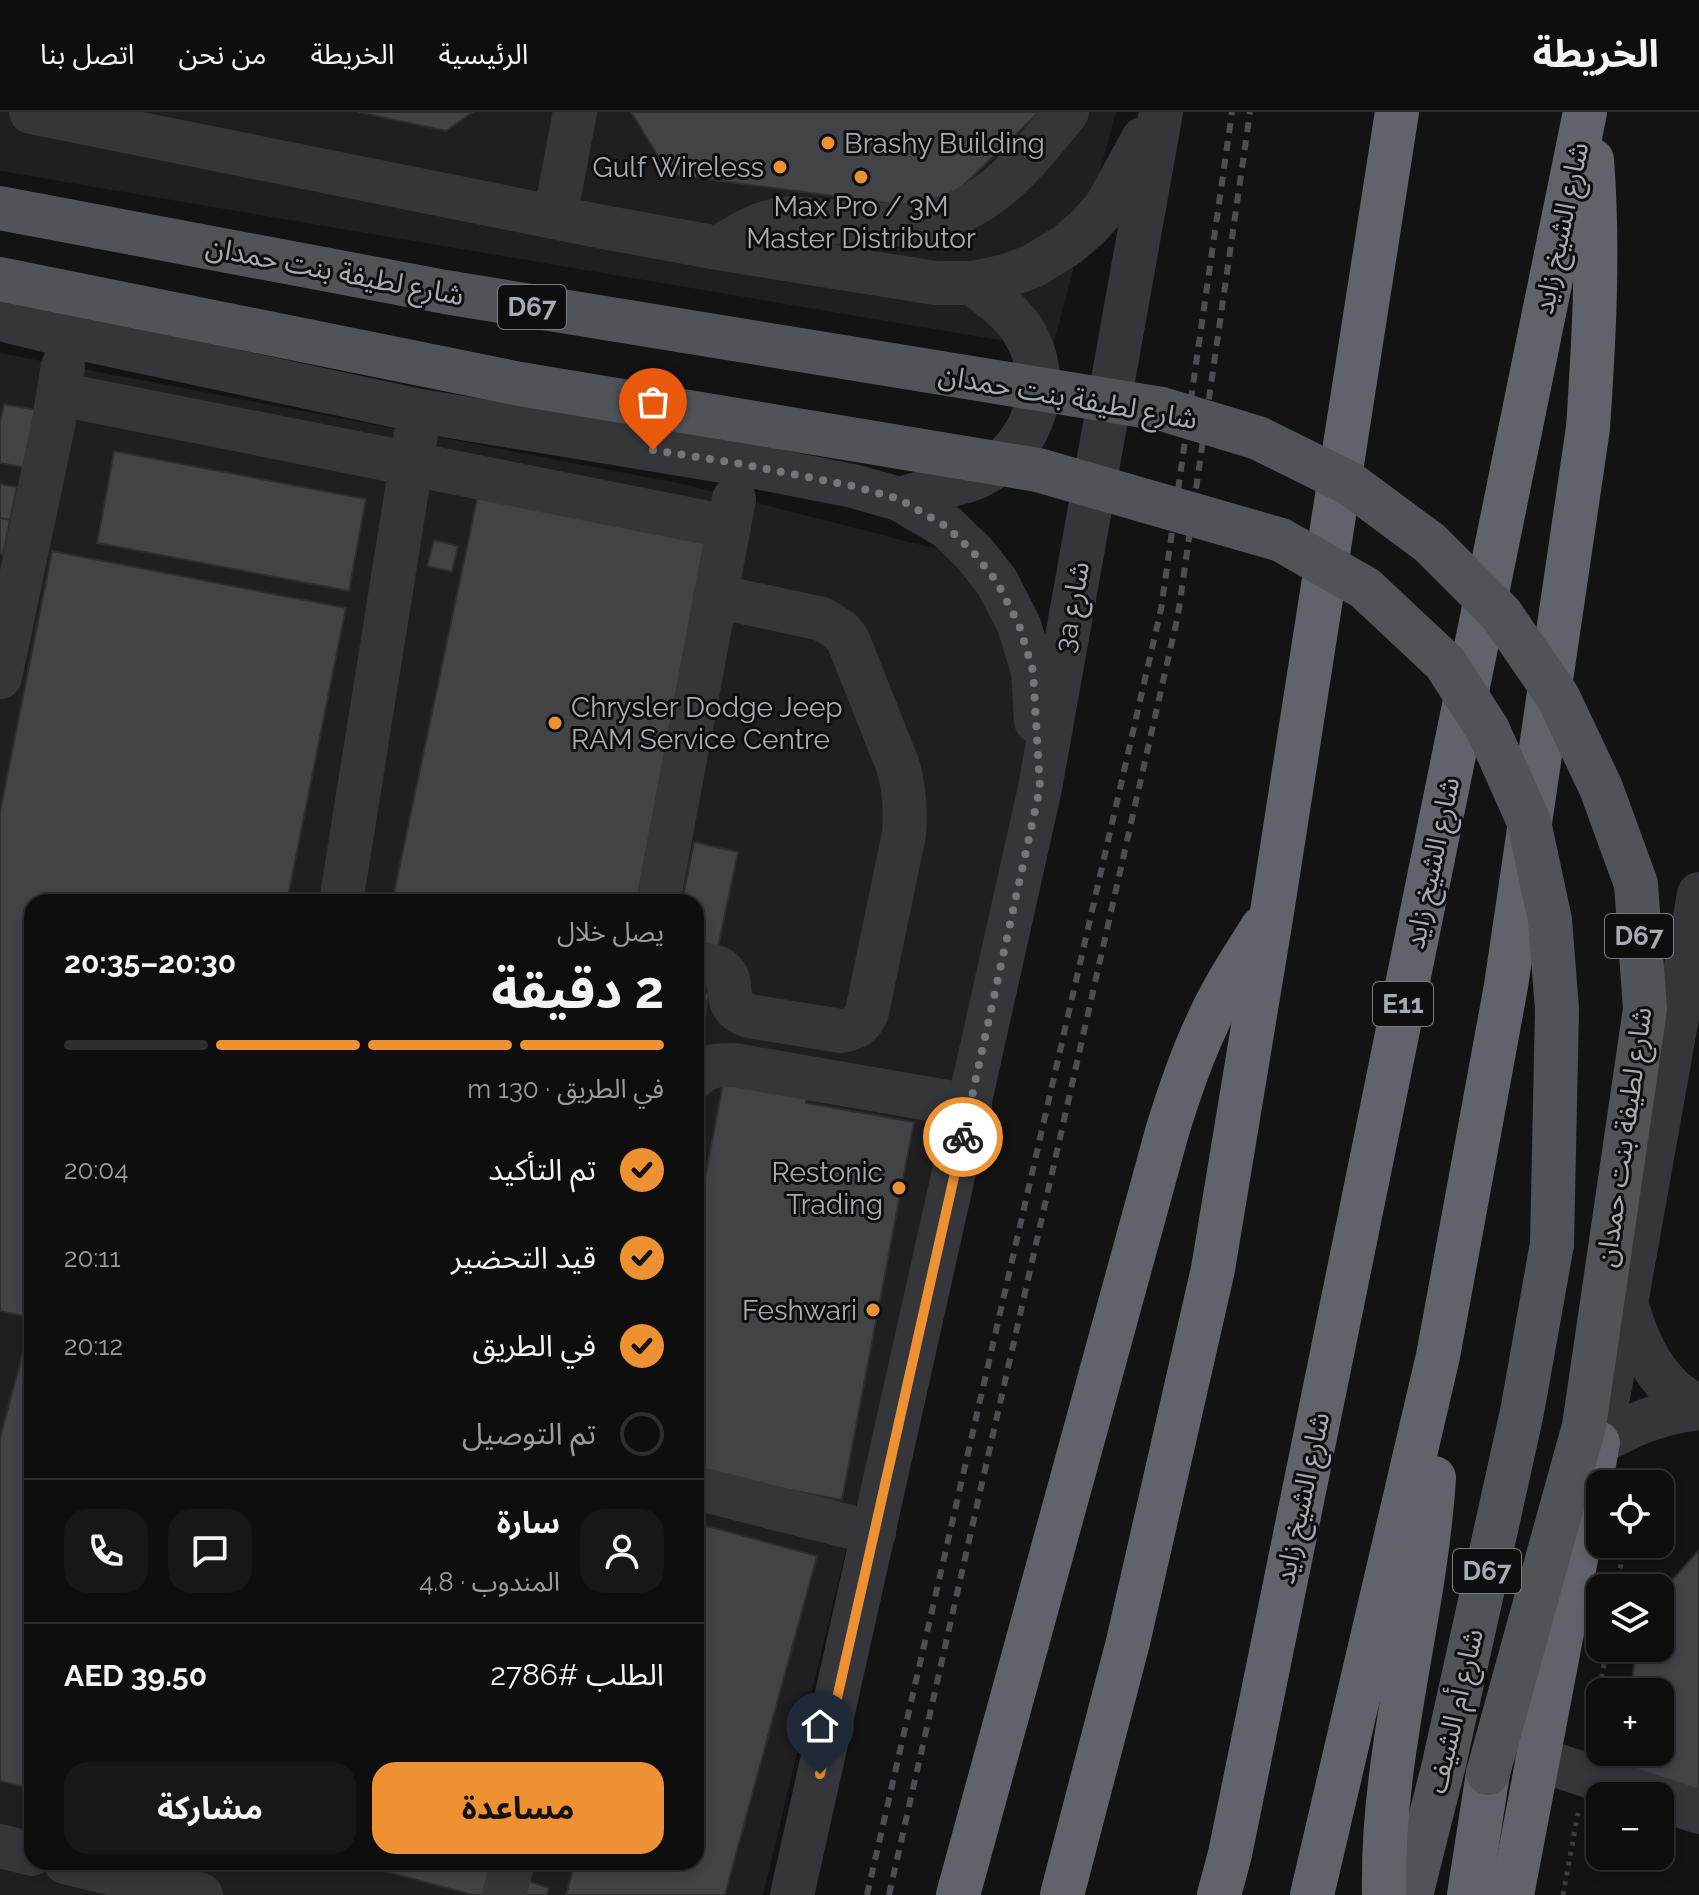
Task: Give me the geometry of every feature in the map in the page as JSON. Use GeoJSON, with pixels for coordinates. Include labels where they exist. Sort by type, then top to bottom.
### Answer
{"type":"FeatureCollection","features":[{"type":"Feature","properties":{"kind":"highway"},"geometry":{"type":"LineString","coordinates":[[1062,1895],[1128,1642],[1213,1269],[1397,112]]}},
{"type":"Feature","properties":{"kind":"highway"},"geometry":{"type":"LineString","coordinates":[[1312,1895],[1438,1356],[1506,986],[1588,428],[1594,347],[1595,265],[1593,184],[1586,112]]}},
{"type":"Feature","properties":{"kind":"highway","name":"شارع الشيخ زايد"},"geometry":{"type":"LineString","coordinates":[[1219,1895],[1230,1854],[1586,112]]}},
{"type":"Feature","properties":{"kind":"highway"},"geometry":{"type":"LineString","coordinates":[[958,1895],[1167,1132],[1206,1024],[1233,973],[1272,912]]}},
{"type":"Feature","properties":{"kind":"highway"},"geometry":{"type":"LineString","coordinates":[[1384,1895],[1387,1801],[1433,1494],[1438,1356]]}},
{"type":"Feature","properties":{"kind":"highway"},"geometry":{"type":"LineString","coordinates":[[1512,1895],[1598,1443]]}},
{"type":"Feature","properties":{"kind":"highway"},"geometry":{"type":"LineString","coordinates":[[1469,1895],[1488,1773]]}},
{"type":"Feature","properties":{"kind":"main road"},"geometry":{"type":"LineString","coordinates":[[0,189],[19,212]]}},
{"type":"Feature","properties":{"kind":"main road","name":"شارع لطيفة بنت حمدان"},"geometry":{"type":"LineString","coordinates":[[19,212],[445,292],[1162,409],[1258,438],[1349,483],[1430,543],[1501,614],[1558,697],[1601,788],[1636,884],[1645,1009],[1584,1426],[1488,1773]]}},
{"type":"Feature","properties":{"kind":"main road","name":"شارع لطيفة بنت حمدان"},"geometry":{"type":"LineString","coordinates":[[1,316],[547,389],[1038,470],[1281,540],[1365,588],[1445,663],[1488,730],[1529,822],[1550,920],[1557,1009],[1552,1244]]}},
{"type":"Feature","properties":{"kind":"main road","name":"شارع أم الشيف"},"geometry":{"type":"LineString","coordinates":[[1411,1895],[1444,1764],[1522,1412],[1552,1244]]}},
{"type":"Feature","properties":{"kind":"main road","name":"D67"},"geometry":{"type":"LineString","coordinates":[[1453,1895],[1488,1773]]}},
{"type":"Feature","properties":{"kind":"street"},"geometry":{"type":"LineString","coordinates":[[31,112],[718,248],[935,283],[973,283],[1006,276],[1033,266],[1067,245],[1105,208],[1159,112]]}},
{"type":"Feature","properties":{"kind":"street"},"geometry":{"type":"LineString","coordinates":[[555,217],[575,112]]}},
{"type":"Feature","properties":{"kind":"street"},"geometry":{"type":"LineString","coordinates":[[718,248],[755,226],[779,219],[901,225],[943,219],[983,200],[1000,187],[1067,112]]}},
{"type":"Feature","properties":{"kind":"street","name":"3a شارع"},"geometry":{"type":"LineString","coordinates":[[792,1895],[1040,788],[1159,112]]}},
{"type":"Feature","properties":{"kind":"street"},"geometry":{"type":"LineString","coordinates":[[899,499],[978,477],[997,466],[1014,452],[1027,433],[1034,413],[1038,391],[1037,368],[1031,347],[1021,328],[1006,311],[973,283]]}},
{"type":"Feature","properties":{"kind":"street","name":"شارع لطيفة بنت حمدان"},"geometry":{"type":"LineString","coordinates":[[1,316],[69,336],[420,411],[741,464],[853,486],[899,499],[947,527],[974,553],[997,582],[1019,625],[1033,671],[1040,788]]}},
{"type":"Feature","properties":{"kind":"street"},"geometry":{"type":"LineString","coordinates":[[0,677],[69,336]]}},
{"type":"Feature","properties":{"kind":"street"},"geometry":{"type":"LineString","coordinates":[[59,394],[729,527]]}},
{"type":"Feature","properties":{"kind":"street"},"geometry":{"type":"LineString","coordinates":[[342,894],[420,411]]}},
{"type":"Feature","properties":{"kind":"street"},"geometry":{"type":"LineString","coordinates":[[659,894],[741,464]]}},
{"type":"Feature","properties":{"kind":"street"},"geometry":{"type":"LineString","coordinates":[[704,965],[724,973],[732,1003],[742,1014],[841,1031],[858,1026],[867,1012],[906,817],[906,800],[898,766],[848,640],[841,631],[822,619],[715,596]]}},
{"type":"Feature","properties":{"kind":"street"},"geometry":{"type":"LineString","coordinates":[[1598,1443],[1699,894]]}},
{"type":"Feature","properties":{"kind":"street"},"geometry":{"type":"LineString","coordinates":[[704,1070],[716,1065],[734,1065],[970,1106]]}},
{"type":"Feature","properties":{"kind":"street"},"geometry":{"type":"LineString","coordinates":[[1626,1303],[1637,1337],[1652,1366],[1673,1389],[1699,1408]]}},
{"type":"Feature","properties":{"kind":"street"},"geometry":{"type":"LineString","coordinates":[[1598,1443],[1646,1419],[1672,1411],[1699,1408]]}},
{"type":"Feature","properties":{"kind":"street"},"geometry":{"type":"LineString","coordinates":[[704,1490],[874,1533]]}},
{"type":"Feature","properties":{"kind":"street"},"geometry":{"type":"LineString","coordinates":[[1537,1759],[1608,1782]]}},
{"type":"Feature","properties":{"kind":"street"},"geometry":{"type":"LineString","coordinates":[[1674,1804],[1699,1812]]}},
{"type":"Feature","properties":{"kind":"street"},"geometry":{"type":"LineString","coordinates":[[0,1846],[24,1852]]}},
{"type":"Feature","properties":{"kind":"street"},"geometry":{"type":"LineString","coordinates":[[108,1870],[201,1895]]}},
{"type":"Feature","properties":{"kind":"street"},"geometry":{"type":"LineString","coordinates":[[504,1895],[511,1870]]}},
{"type":"Feature","properties":{"kind":"shaded area"},"geometry":{"type":"Polygon","coordinates":[[[0,112],[1116,112],[1052,349],[0,171],[0,112]]]}},
{"type":"Feature","properties":{"kind":"shaded area"},"geometry":{"type":"Polygon","coordinates":[[[0,353],[683,484],[972,558],[1041,737],[763,1895],[0,1895],[0,353]]]}},
{"type":"Feature","properties":{"kind":"building"},"geometry":{"type":"Polygon","coordinates":[[[358,112],[473,112],[446,131],[358,112]]]}},
{"type":"Feature","properties":{"kind":"building","name":"Brashy Building"},"geometry":{"type":"Polygon","coordinates":[[[631,112],[1039,112],[938,210],[669,174],[631,112]]]}},
{"type":"Feature","properties":{"kind":"building"},"geometry":{"type":"Polygon","coordinates":[[[4,404],[37,410],[26,468],[0,463],[0,422],[4,404]]]}},
{"type":"Feature","properties":{"kind":"building"},"geometry":{"type":"Polygon","coordinates":[[[114,451],[366,499],[349,591],[97,543],[114,451]]]}},
{"type":"Feature","properties":{"kind":"building"},"geometry":{"type":"Polygon","coordinates":[[[0,484],[17,487],[10,520],[0,518],[0,484]]]}},
{"type":"Feature","properties":{"kind":"building","name":"Chrysler Dodge Jeep RAM Service Centre"},"geometry":{"type":"Polygon","coordinates":[[[478,494],[717,544],[644,894],[394,894],[478,494]]]}},
{"type":"Feature","properties":{"kind":"building"},"geometry":{"type":"Polygon","coordinates":[[[0,518],[10,520],[3,555],[0,554],[0,518]]]}},
{"type":"Feature","properties":{"kind":"building"},"geometry":{"type":"Polygon","coordinates":[[[434,540],[458,546],[452,572],[427,566],[434,540]]]}},
{"type":"Feature","properties":{"kind":"building"},"geometry":{"type":"Polygon","coordinates":[[[52,551],[346,608],[289,894],[24,894],[24,1316],[0,1311],[0,812],[52,551]]]}},
{"type":"Feature","properties":{"kind":"building"},"geometry":{"type":"Polygon","coordinates":[[[694,842],[738,852],[717,952],[704,949],[704,894],[684,894],[694,842]]]}},
{"type":"Feature","properties":{"kind":"building"},"geometry":{"type":"Polygon","coordinates":[[[704,992],[709,993],[704,1019],[704,992]]]}},
{"type":"Feature","properties":{"kind":"building"},"geometry":{"type":"Polygon","coordinates":[[[726,1068],[809,1084],[806,1103],[914,1122],[842,1500],[704,1474],[704,1183],[726,1068]]]}},
{"type":"Feature","properties":{"kind":"building"},"geometry":{"type":"Polygon","coordinates":[[[24,1348],[24,1787],[0,1781],[0,1438],[24,1348]]]}},
{"type":"Feature","properties":{"kind":"building"},"geometry":{"type":"Polygon","coordinates":[[[704,1525],[817,1556],[725,1895],[566,1895],[573,1870],[704,1870],[704,1525]]]}},
{"type":"Feature","properties":{"kind":"building"},"geometry":{"type":"Polygon","coordinates":[[[1699,1550],[1699,1799],[1674,1793],[1674,1782],[1616,1779],[1618,1766],[1674,1766],[1674,1678],[1632,1678],[1635,1662],[1674,1662],[1674,1578],[1699,1550]]]}},
{"type":"Feature","properties":{"kind":"building"},"geometry":{"type":"Polygon","coordinates":[[[380,1870],[492,1870],[484,1895],[473,1895],[380,1870]]]}},
{"type":"Feature","properties":{"kind":"building"},"geometry":{"type":"Polygon","coordinates":[[[525,1880],[549,1888],[547,1895],[521,1895],[525,1880]]]}},
{"type":"Feature","properties":{"kind":"railway"},"geometry":{"type":"LineString","coordinates":[[867,1895],[1161,609],[1232,112]]}},
{"type":"Feature","properties":{"kind":"railway"},"geometry":{"type":"LineString","coordinates":[[889,1895],[1178,615],[1250,112]]}},
{"type":"Feature","properties":{"kind":"way so far"},"geometry":{"type":"LineString","coordinates":[[653,450],[853,486],[899,499],[947,527],[974,553],[997,582],[1019,625],[1033,671],[1040,788],[963,1137]]}},
{"type":"Feature","properties":{"kind":"place","name":"Brashy Building"},"geometry":{"type":"Point","coordinates":[828,143]}},
{"type":"Feature","properties":{"kind":"place","name":"Gulf Wireless"},"geometry":{"type":"Point","coordinates":[780,167]}},
{"type":"Feature","properties":{"kind":"place","name":"Max Pro / 3M Master Distributor"},"geometry":{"type":"Point","coordinates":[861,177]}},
{"type":"Feature","properties":{"kind":"place","name":"Chrysler Dodge Jeep RAM Service Centre"},"geometry":{"type":"Point","coordinates":[555,723]}},
{"type":"Feature","properties":{"kind":"place","name":"Restonic Trading"},"geometry":{"type":"Point","coordinates":[899,1188]}},
{"type":"Feature","properties":{"kind":"place","name":"Feshwari"},"geometry":{"type":"Point","coordinates":[873,1310]}},
{"type":"Feature","properties":{"kind":"route"},"geometry":{"type":"LineString","coordinates":[[820,1774],[963,1137]]}}]}
